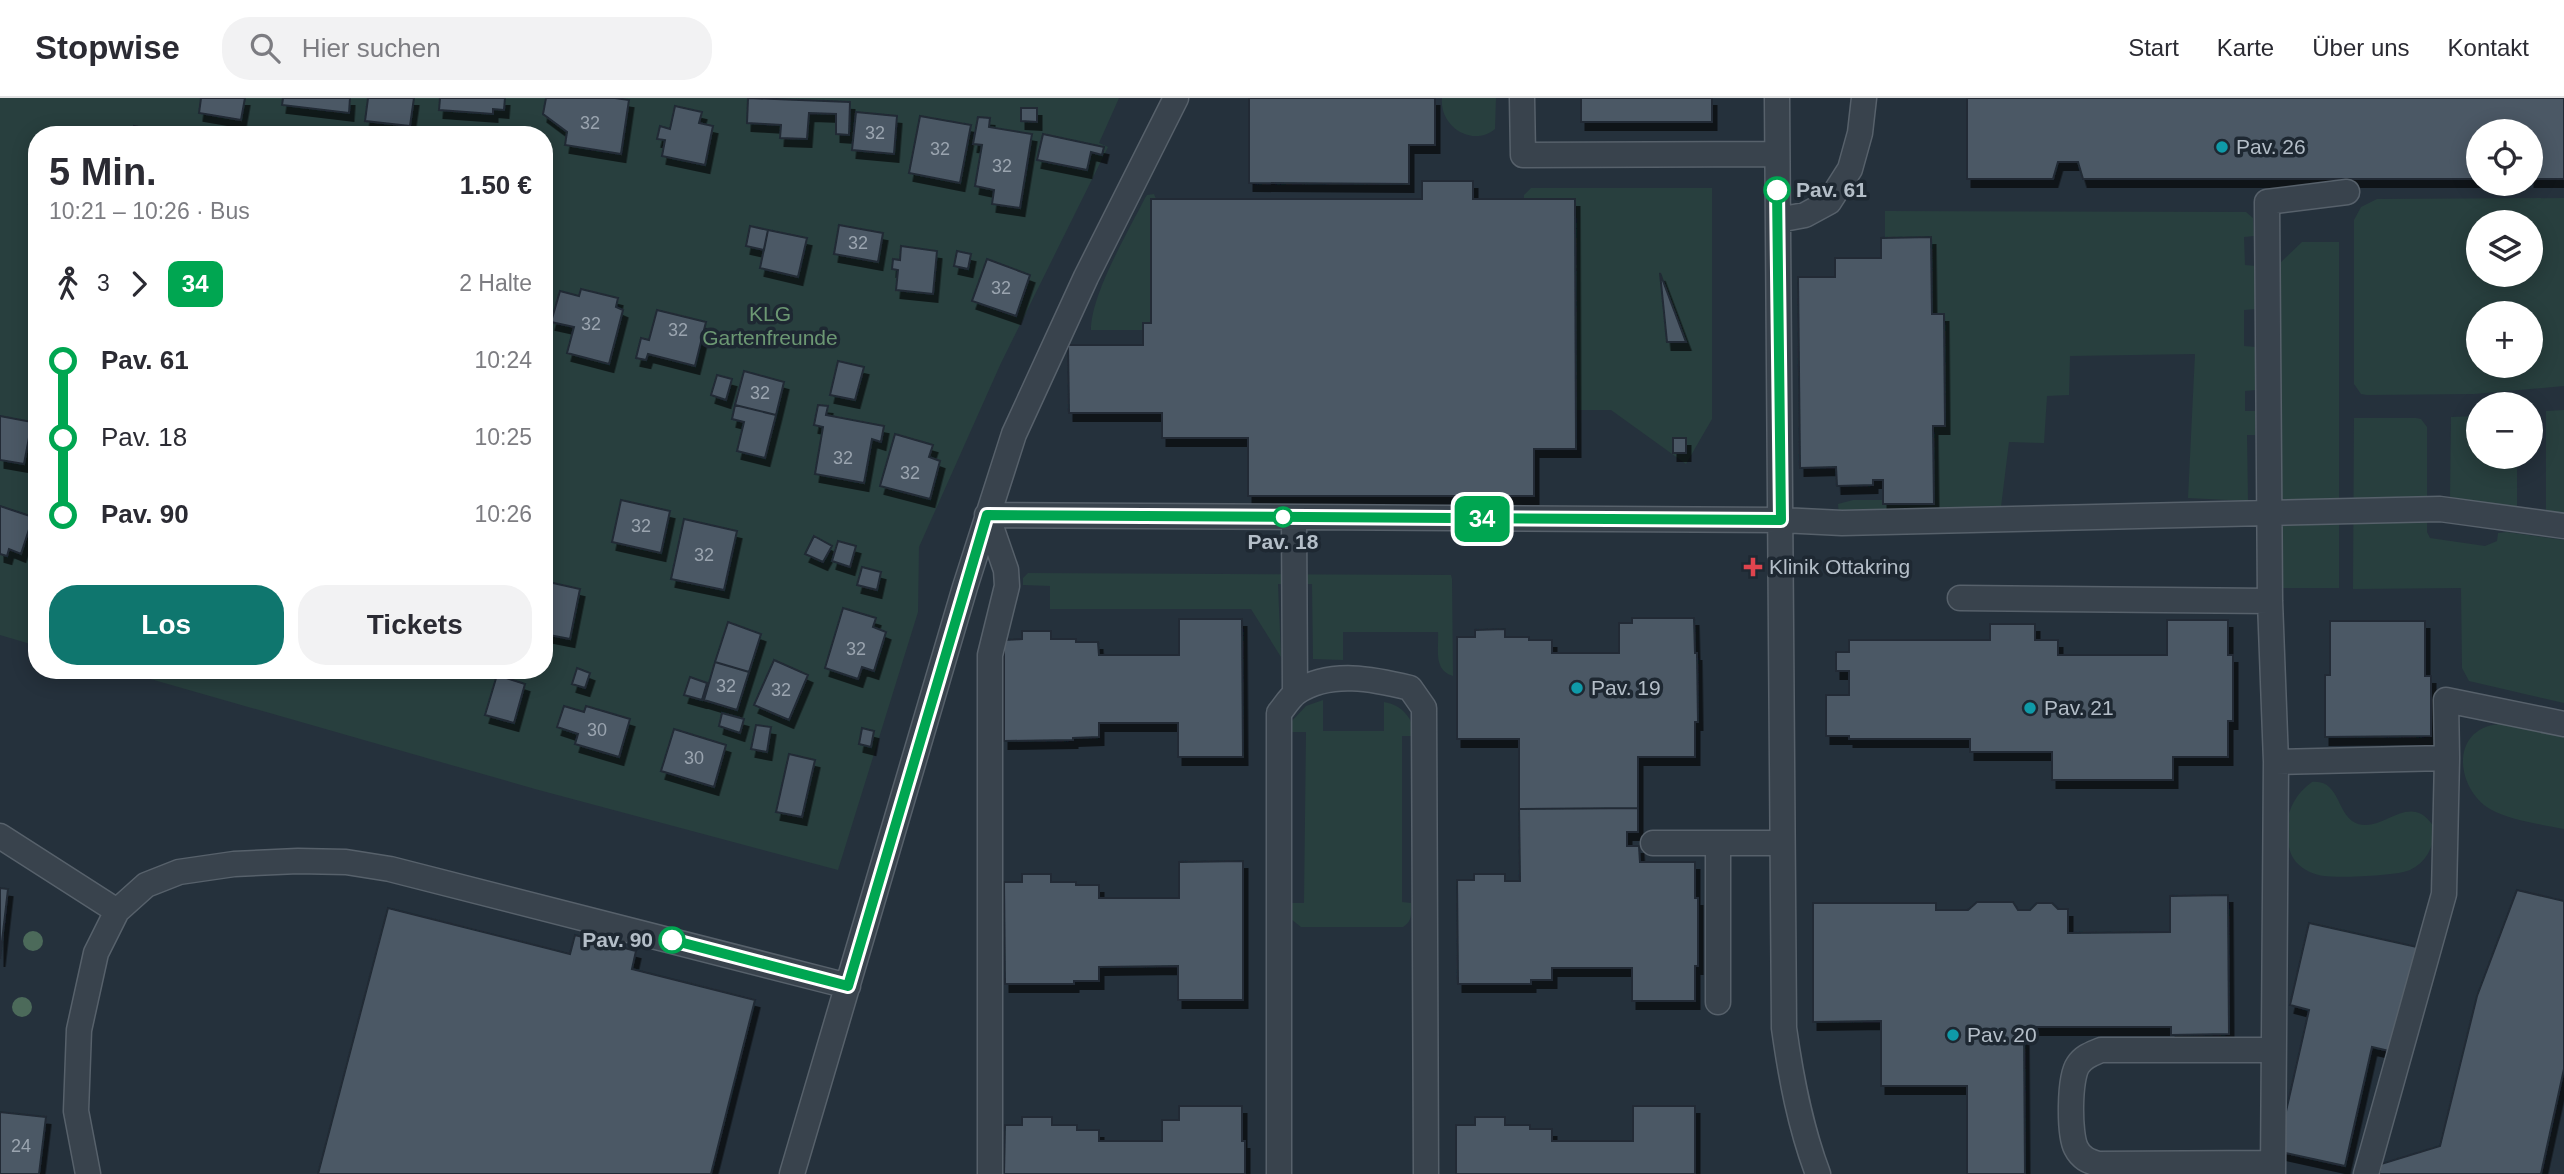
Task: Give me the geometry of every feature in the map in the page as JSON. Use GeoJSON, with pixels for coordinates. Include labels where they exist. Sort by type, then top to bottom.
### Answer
{"type":"FeatureCollection","features":[{"type":"Feature","properties":{"kind":"lane"},"geometry":{"type":"LineString","coordinates":[[792,1174],[987,515],[1014,433],[1086,277],[1176,98]]}},
{"type":"Feature","properties":{"kind":"lane"},"geometry":{"type":"LineString","coordinates":[[1522,98],[1523,155],[1777,154]]}},
{"type":"Feature","properties":{"kind":"lane"},"geometry":{"type":"LineString","coordinates":[[1777,98],[1784,1028],[1793,1091],[1806,1143],[1818,1174]]}},
{"type":"Feature","properties":{"kind":"lane"},"geometry":{"type":"LineString","coordinates":[[1778,220],[1805,215],[1829,202],[1850,169],[1860,133],[1864,98]]}},
{"type":"Feature","properties":{"kind":"lane"},"geometry":{"type":"LineString","coordinates":[[2272,1050],[2101,1050],[2086,1056],[2077,1067],[2072,1086],[2073,1140],[2078,1151],[2087,1161],[2098,1164],[2272,1168],[2276,762],[2270,601],[2267,202],[2347,192]]}},
{"type":"Feature","properties":{"kind":"lane"},"geometry":{"type":"LineString","coordinates":[[987,515],[1781,520],[1842,523],[2440,509],[2564,526]]}},
{"type":"Feature","properties":{"kind":"lane"},"geometry":{"type":"LineString","coordinates":[[987,515],[1006,570],[1007,586],[990,655],[990,1174]]}},
{"type":"Feature","properties":{"kind":"lane"},"geometry":{"type":"LineString","coordinates":[[1294,517],[1295,693]]}},
{"type":"Feature","properties":{"kind":"lane"},"geometry":{"type":"LineString","coordinates":[[1960,598],[2270,601]]}},
{"type":"Feature","properties":{"kind":"lane"},"geometry":{"type":"LineString","coordinates":[[1279,1174],[1279,713],[1295,693],[1320,681],[1354,678],[1410,688],[1424,708],[1426,1174]]}},
{"type":"Feature","properties":{"kind":"lane"},"geometry":{"type":"LineString","coordinates":[[2366,1174],[2444,894],[2446,699],[2564,724]]}},
{"type":"Feature","properties":{"kind":"lane"},"geometry":{"type":"LineString","coordinates":[[2276,762],[2447,758]]}},
{"type":"Feature","properties":{"kind":"lane"},"geometry":{"type":"LineString","coordinates":[[0,836],[117,911]]}},
{"type":"Feature","properties":{"kind":"lane"},"geometry":{"type":"LineString","coordinates":[[1653,843],[1782,843]]}},
{"type":"Feature","properties":{"kind":"lane"},"geometry":{"type":"LineString","coordinates":[[1718,843],[1718,1002]]}},
{"type":"Feature","properties":{"kind":"lane"},"geometry":{"type":"LineString","coordinates":[[88,1174],[76,1111],[79,1030],[96,953],[117,911],[146,885],[179,872],[234,864],[298,861],[346,862],[390,869],[848,986]]}},
{"type":"Feature","properties":{"kind":"green space","name":"KLG Gartenfreunde"},"geometry":{"type":"Polygon","coordinates":[[[0,98],[1119,98],[1099,143],[1108,147],[1001,363],[919,547],[918,612],[838,870],[535,789],[150,679],[553,679],[553,126],[28,126],[28,643],[0,635],[0,98]]]}},
{"type":"Feature","properties":{"kind":"green space"},"geometry":{"type":"Polygon","coordinates":[[[1442,98],[1496,98],[1495,129],[1477,136],[1459,131],[1446,117],[1442,98]]]}},
{"type":"Feature","properties":{"kind":"green space"},"geometry":{"type":"Polygon","coordinates":[[[1531,188],[1712,188],[1712,419],[1686,464],[1611,410],[1576,410],[1575,199],[1524,199],[1524,195],[1531,188]]]}},
{"type":"Feature","properties":{"kind":"green space"},"geometry":{"type":"Polygon","coordinates":[[[1154,194],[1156,199],[1151,200],[1151,323],[1143,323],[1143,330],[1091,330],[1097,299],[1112,263],[1145,198],[1154,194]]]}},
{"type":"Feature","properties":{"kind":"green space"},"geometry":{"type":"Polygon","coordinates":[[[2564,198],[2564,386],[2466,394],[2361,394],[2354,384],[2354,220],[2361,207],[2377,199],[2564,198]]]}},
{"type":"Feature","properties":{"kind":"green space"},"geometry":{"type":"Polygon","coordinates":[[[1885,211],[2246,212],[2253,218],[2254,236],[2244,237],[2245,265],[2256,266],[2256,309],[2244,310],[2244,346],[2256,347],[2256,390],[2245,391],[2245,411],[2256,411],[2255,435],[2247,435],[2248,501],[2188,498],[2195,354],[2070,356],[2069,395],[2047,396],[2044,443],[2009,442],[2001,507],[1839,514],[1838,504],[1853,500],[1883,500],[1884,504],[1934,504],[1933,426],[1945,426],[1944,315],[1932,314],[1931,237],[1885,238],[1885,211]]]}},
{"type":"Feature","properties":{"kind":"green space"},"geometry":{"type":"Polygon","coordinates":[[[2302,242],[2339,242],[2339,588],[2281,588],[2281,262],[2302,242]]]}},
{"type":"Feature","properties":{"kind":"green space"},"geometry":{"type":"Polygon","coordinates":[[[2564,410],[2564,515],[2546,512],[2546,411],[2564,410]]]}},
{"type":"Feature","properties":{"kind":"green space"},"geometry":{"type":"Polygon","coordinates":[[[2466,416],[2466,469],[2517,469],[2517,507],[2450,499],[2451,417],[2466,416]]]}},
{"type":"Feature","properties":{"kind":"green space"},"geometry":{"type":"Polygon","coordinates":[[[2354,418],[2416,418],[2421,419],[2427,427],[2427,532],[2430,538],[2485,546],[2497,541],[2498,533],[2507,532],[2564,540],[2564,703],[2469,681],[2462,668],[2461,588],[2353,589],[2354,418]]]}},
{"type":"Feature","properties":{"kind":"green space"},"geometry":{"type":"Polygon","coordinates":[[[1028,573],[1451,575],[1453,676],[1442,669],[1440,664],[1438,632],[1343,632],[1343,660],[1313,659],[1312,584],[1278,584],[1281,657],[1251,609],[1050,609],[1050,586],[1023,585],[1023,578],[1028,573]]]}},
{"type":"Feature","properties":{"kind":"green space"},"geometry":{"type":"Polygon","coordinates":[[[1323,700],[1323,731],[1384,731],[1384,702],[1401,709],[1412,724],[1415,736],[1402,736],[1402,902],[1411,903],[1410,919],[1403,927],[1301,927],[1291,919],[1291,903],[1304,903],[1306,732],[1291,732],[1290,723],[1306,706],[1323,700]]]}},
{"type":"Feature","properties":{"kind":"green space"},"geometry":{"type":"Polygon","coordinates":[[[2499,724],[2518,724],[2564,735],[2564,829],[2526,822],[2498,813],[2479,800],[2470,788],[2463,761],[2465,748],[2472,737],[2483,728],[2499,724]]]}},
{"type":"Feature","properties":{"kind":"green space"},"geometry":{"type":"Polygon","coordinates":[[[2312,782],[2328,786],[2346,814],[2358,824],[2378,823],[2407,812],[2416,812],[2425,817],[2434,827],[2429,852],[2416,867],[2393,874],[2331,877],[2306,870],[2291,854],[2287,827],[2294,801],[2312,782]]]}},
{"type":"Feature","properties":{"kind":"building"},"geometry":{"type":"Polygon","coordinates":[[[201,98],[245,98],[241,120],[199,113],[201,98]]]}},
{"type":"Feature","properties":{"kind":"building"},"geometry":{"type":"Polygon","coordinates":[[[283,98],[350,98],[349,113],[282,105],[283,98]]]}},
{"type":"Feature","properties":{"kind":"building"},"geometry":{"type":"Polygon","coordinates":[[[368,98],[414,98],[410,126],[365,121],[368,98]]]}},
{"type":"Feature","properties":{"kind":"building"},"geometry":{"type":"Polygon","coordinates":[[[440,98],[505,98],[504,110],[493,109],[493,114],[439,110],[440,98]]]}},
{"type":"Feature","properties":{"kind":"building"},"geometry":{"type":"Polygon","coordinates":[[[546,98],[629,100],[621,154],[565,145],[567,132],[543,114],[546,98]]]}},
{"type":"Feature","properties":{"kind":"building"},"geometry":{"type":"Polygon","coordinates":[[[748,98],[850,102],[849,135],[836,134],[836,114],[809,113],[807,139],[780,138],[781,125],[747,123],[748,98]]]}},
{"type":"Feature","properties":{"kind":"building"},"geometry":{"type":"Polygon","coordinates":[[[1249,98],[1435,98],[1435,145],[1409,145],[1409,184],[1249,183],[1249,98]]]}},
{"type":"Feature","properties":{"kind":"building"},"geometry":{"type":"Polygon","coordinates":[[[1581,98],[1712,98],[1712,122],[1581,122],[1581,98]]]}},
{"type":"Feature","properties":{"kind":"building","name":"Pav. 26"},"geometry":{"type":"Polygon","coordinates":[[[1967,98],[2564,98],[2564,179],[2543,179],[2543,119],[2466,119],[2466,179],[2083,179],[2078,162],[2058,162],[2053,179],[1967,179],[1967,98]]]}},
{"type":"Feature","properties":{"kind":"building"},"geometry":{"type":"Polygon","coordinates":[[[675,106],[702,112],[699,123],[713,126],[705,165],[662,156],[665,140],[657,139],[660,126],[670,129],[675,106]]]}},
{"type":"Feature","properties":{"kind":"building"},"geometry":{"type":"Polygon","coordinates":[[[1021,108],[1037,108],[1037,122],[1021,121],[1021,108]]]}},
{"type":"Feature","properties":{"kind":"building"},"geometry":{"type":"Polygon","coordinates":[[[856,112],[897,116],[894,154],[852,150],[856,112]]]}},
{"type":"Feature","properties":{"kind":"building"},"geometry":{"type":"Polygon","coordinates":[[[920,116],[971,125],[960,183],[909,173],[920,116]]]}},
{"type":"Feature","properties":{"kind":"building"},"geometry":{"type":"Polygon","coordinates":[[[978,117],[990,118],[989,127],[1032,134],[1020,208],[992,204],[994,190],[975,186],[982,145],[973,144],[978,117]]]}},
{"type":"Feature","properties":{"kind":"building"},"geometry":{"type":"Polygon","coordinates":[[[1043,134],[1104,147],[1102,155],[1091,152],[1087,170],[1037,160],[1043,134]]]}},
{"type":"Feature","properties":{"kind":"building"},"geometry":{"type":"Polygon","coordinates":[[[1422,181],[1473,181],[1473,199],[1575,199],[1576,449],[1534,449],[1534,496],[1248,496],[1248,438],[1162,438],[1162,413],[1069,413],[1068,345],[1143,345],[1143,323],[1151,323],[1151,199],[1422,199],[1422,181]]]}},
{"type":"Feature","properties":{"kind":"building"},"geometry":{"type":"Polygon","coordinates":[[[839,225],[883,233],[878,262],[834,254],[839,225]]]}},
{"type":"Feature","properties":{"kind":"building"},"geometry":{"type":"Polygon","coordinates":[[[750,226],[768,230],[764,250],[746,246],[750,226]]]}},
{"type":"Feature","properties":{"kind":"building"},"geometry":{"type":"Polygon","coordinates":[[[768,230],[807,238],[798,277],[760,268],[768,230]]]}},
{"type":"Feature","properties":{"kind":"building"},"geometry":{"type":"Polygon","coordinates":[[[1931,237],[1932,314],[1944,314],[1945,426],[1933,426],[1934,504],[1883,504],[1883,480],[1873,480],[1873,485],[1837,486],[1836,467],[1800,468],[1798,277],[1835,277],[1835,258],[1881,258],[1881,238],[1931,237]]]}},
{"type":"Feature","properties":{"kind":"building"},"geometry":{"type":"Polygon","coordinates":[[[901,246],[937,251],[933,294],[896,290],[898,270],[892,269],[893,259],[900,260],[901,246]]]}},
{"type":"Feature","properties":{"kind":"building"},"geometry":{"type":"Polygon","coordinates":[[[957,251],[971,254],[968,269],[954,266],[957,251]]]}},
{"type":"Feature","properties":{"kind":"building"},"geometry":{"type":"Polygon","coordinates":[[[987,259],[1030,275],[1016,316],[972,301],[987,259]]]}},
{"type":"Feature","properties":{"kind":"building"},"geometry":{"type":"Polygon","coordinates":[[[1660,273],[1686,342],[1667,342],[1660,273]]]}},
{"type":"Feature","properties":{"kind":"building"},"geometry":{"type":"Polygon","coordinates":[[[581,289],[618,298],[616,307],[623,310],[609,364],[567,353],[574,327],[553,322],[560,291],[579,296],[581,289]]]}},
{"type":"Feature","properties":{"kind":"building"},"geometry":{"type":"Polygon","coordinates":[[[657,310],[706,322],[695,366],[648,354],[646,360],[636,358],[641,338],[649,340],[657,310]]]}},
{"type":"Feature","properties":{"kind":"building"},"geometry":{"type":"Polygon","coordinates":[[[838,361],[864,367],[855,400],[830,395],[838,361]]]}},
{"type":"Feature","properties":{"kind":"building"},"geometry":{"type":"Polygon","coordinates":[[[744,371],[784,382],[776,415],[735,405],[744,371]]]}},
{"type":"Feature","properties":{"kind":"building"},"geometry":{"type":"Polygon","coordinates":[[[717,375],[732,379],[726,400],[711,395],[717,375]]]}},
{"type":"Feature","properties":{"kind":"building"},"geometry":{"type":"Polygon","coordinates":[[[735,405],[776,415],[765,458],[737,451],[744,422],[732,419],[735,405]]]}},
{"type":"Feature","properties":{"kind":"building"},"geometry":{"type":"Polygon","coordinates":[[[818,405],[828,406],[826,415],[884,426],[881,442],[872,439],[864,483],[815,474],[823,427],[814,425],[818,405]]]}},
{"type":"Feature","properties":{"kind":"building"},"geometry":{"type":"Polygon","coordinates":[[[0,416],[28,421],[24,464],[0,460],[0,416]]]}},
{"type":"Feature","properties":{"kind":"building"},"geometry":{"type":"Polygon","coordinates":[[[895,434],[933,445],[929,457],[940,461],[930,499],[880,486],[895,434]]]}},
{"type":"Feature","properties":{"kind":"building"},"geometry":{"type":"Polygon","coordinates":[[[1673,438],[1686,438],[1686,453],[1673,453],[1673,438]]]}},
{"type":"Feature","properties":{"kind":"building"},"geometry":{"type":"Polygon","coordinates":[[[621,500],[670,511],[661,553],[612,542],[621,500]]]}},
{"type":"Feature","properties":{"kind":"building"},"geometry":{"type":"Polygon","coordinates":[[[0,506],[28,515],[28,532],[21,554],[9,549],[7,556],[0,554],[0,506]]]}},
{"type":"Feature","properties":{"kind":"building"},"geometry":{"type":"Polygon","coordinates":[[[684,519],[737,531],[724,590],[671,579],[684,519]]]}},
{"type":"Feature","properties":{"kind":"building"},"geometry":{"type":"Polygon","coordinates":[[[814,536],[832,546],[823,562],[805,554],[814,536]]]}},
{"type":"Feature","properties":{"kind":"building"},"geometry":{"type":"Polygon","coordinates":[[[838,541],[856,546],[850,567],[832,561],[838,541]]]}},
{"type":"Feature","properties":{"kind":"building"},"geometry":{"type":"Polygon","coordinates":[[[862,567],[881,572],[877,590],[857,585],[862,567]]]}},
{"type":"Feature","properties":{"kind":"building"},"geometry":{"type":"Polygon","coordinates":[[[553,583],[580,589],[570,639],[553,636],[553,583]]]}},
{"type":"Feature","properties":{"kind":"building"},"geometry":{"type":"Polygon","coordinates":[[[843,608],[876,618],[873,627],[886,632],[874,671],[862,667],[858,679],[825,668],[843,608]]]}},
{"type":"Feature","properties":{"kind":"building","name":"Pav. 19"},"geometry":{"type":"Polygon","coordinates":[[[1632,618],[1694,618],[1698,722],[1695,722],[1695,757],[1638,757],[1638,808],[1519,809],[1519,739],[1457,739],[1457,637],[1475,637],[1475,630],[1505,629],[1505,637],[1552,640],[1552,653],[1619,653],[1619,623],[1632,623],[1632,618]]]}},
{"type":"Feature","properties":{"kind":"building"},"geometry":{"type":"Polygon","coordinates":[[[1179,619],[1242,619],[1243,757],[1178,757],[1178,723],[1099,723],[1099,737],[1004,741],[1004,640],[1022,639],[1022,631],[1051,631],[1051,639],[1098,642],[1099,655],[1179,655],[1179,619]]]}},
{"type":"Feature","properties":{"kind":"building","name":"Pav. 21"},"geometry":{"type":"Polygon","coordinates":[[[2167,620],[2228,620],[2228,655],[2233,655],[2233,721],[2228,721],[2228,757],[2173,757],[2173,780],[2052,780],[2052,752],[1970,752],[1970,739],[1849,739],[1849,736],[1826,736],[1826,695],[1849,695],[1849,671],[1836,671],[1836,652],[1849,652],[1849,640],[1990,640],[1990,624],[2035,624],[2035,640],[2058,640],[2058,655],[2167,655],[2167,620]]]}},
{"type":"Feature","properties":{"kind":"building"},"geometry":{"type":"Polygon","coordinates":[[[2330,621],[2425,621],[2425,676],[2431,676],[2431,736],[2325,737],[2325,675],[2330,675],[2330,621]]]}},
{"type":"Feature","properties":{"kind":"building"},"geometry":{"type":"Polygon","coordinates":[[[728,622],[761,634],[749,672],[715,662],[728,622]]]}},
{"type":"Feature","properties":{"kind":"building"},"geometry":{"type":"Polygon","coordinates":[[[774,660],[808,675],[789,720],[754,705],[774,660]]]}},
{"type":"Feature","properties":{"kind":"building"},"geometry":{"type":"Polygon","coordinates":[[[715,662],[749,672],[737,710],[704,700],[715,662]]]}},
{"type":"Feature","properties":{"kind":"building"},"geometry":{"type":"Polygon","coordinates":[[[577,668],[590,673],[585,688],[572,684],[577,668]]]}},
{"type":"Feature","properties":{"kind":"building"},"geometry":{"type":"Polygon","coordinates":[[[690,677],[707,683],[702,700],[684,695],[690,677]]]}},
{"type":"Feature","properties":{"kind":"building"},"geometry":{"type":"Polygon","coordinates":[[[496,679],[509,679],[525,684],[514,723],[485,715],[496,679]]]}},
{"type":"Feature","properties":{"kind":"building"},"geometry":{"type":"Polygon","coordinates":[[[564,706],[584,712],[586,706],[630,719],[619,757],[575,744],[578,734],[557,727],[564,706]]]}},
{"type":"Feature","properties":{"kind":"building"},"geometry":{"type":"Polygon","coordinates":[[[722,713],[744,719],[740,733],[719,726],[722,713]]]}},
{"type":"Feature","properties":{"kind":"building"},"geometry":{"type":"Polygon","coordinates":[[[756,725],[771,727],[767,752],[751,749],[756,725]]]}},
{"type":"Feature","properties":{"kind":"building"},"geometry":{"type":"Polygon","coordinates":[[[862,728],[874,731],[871,747],[859,744],[862,728]]]}},
{"type":"Feature","properties":{"kind":"building"},"geometry":{"type":"Polygon","coordinates":[[[674,729],[726,745],[714,787],[661,771],[674,729]]]}},
{"type":"Feature","properties":{"kind":"building"},"geometry":{"type":"Polygon","coordinates":[[[789,754],[815,760],[802,817],[776,812],[789,754]]]}},
{"type":"Feature","properties":{"kind":"building"},"geometry":{"type":"Polygon","coordinates":[[[1638,808],[1638,832],[1627,832],[1627,846],[1639,846],[1640,862],[1695,862],[1698,966],[1695,966],[1695,1001],[1632,1001],[1632,968],[1552,968],[1552,980],[1531,980],[1531,984],[1458,984],[1457,880],[1474,880],[1474,874],[1505,874],[1505,881],[1520,881],[1519,809],[1638,808]]]}},
{"type":"Feature","properties":{"kind":"building"},"geometry":{"type":"Polygon","coordinates":[[[1243,861],[1243,1000],[1178,1000],[1178,966],[1099,967],[1099,981],[1074,981],[1074,984],[1005,984],[1004,882],[1022,882],[1022,874],[1051,874],[1051,882],[1099,885],[1099,898],[1179,898],[1179,862],[1243,861]]]}},
{"type":"Feature","properties":{"kind":"building"},"geometry":{"type":"Polygon","coordinates":[[[0,888],[8,889],[0,959],[0,888]]]}},
{"type":"Feature","properties":{"kind":"building"},"geometry":{"type":"Polygon","coordinates":[[[2517,890],[2564,901],[2564,1069],[2541,1174],[2379,1174],[2381,1164],[2440,1146],[2477,996],[2517,890]]]}},
{"type":"Feature","properties":{"kind":"building","name":"Pav. 20"},"geometry":{"type":"Polygon","coordinates":[[[2228,895],[2229,1034],[2171,1035],[2171,1027],[2024,1027],[2025,1174],[1967,1174],[1967,1086],[1881,1086],[1881,1021],[1813,1022],[1813,903],[1936,903],[1936,910],[1968,910],[1977,902],[2013,902],[2018,910],[2030,910],[2037,903],[2052,903],[2058,909],[2068,909],[2068,933],[2170,932],[2170,896],[2228,895]]]}},
{"type":"Feature","properties":{"kind":"building","name":"Pav. 90"},"geometry":{"type":"Polygon","coordinates":[[[388,908],[570,954],[575,935],[636,951],[632,969],[755,1000],[711,1174],[318,1174],[388,908]]]}},
{"type":"Feature","properties":{"kind":"building"},"geometry":{"type":"Polygon","coordinates":[[[2309,923],[2417,947],[2389,1051],[2372,1047],[2345,1166],[2277,1151],[2309,1010],[2290,1005],[2309,923]]]}},
{"type":"Feature","properties":{"kind":"building"},"geometry":{"type":"Polygon","coordinates":[[[1179,1106],[1242,1106],[1245,1174],[1004,1174],[1005,1125],[1022,1125],[1022,1117],[1052,1117],[1052,1125],[1077,1125],[1077,1130],[1099,1130],[1099,1141],[1162,1141],[1162,1120],[1179,1120],[1179,1106]]]}},
{"type":"Feature","properties":{"kind":"building"},"geometry":{"type":"Polygon","coordinates":[[[1633,1106],[1695,1106],[1695,1174],[1456,1174],[1456,1125],[1475,1125],[1475,1117],[1505,1117],[1505,1125],[1530,1125],[1530,1129],[1552,1129],[1552,1141],[1633,1141],[1633,1106]]]}},
{"type":"Feature","properties":{"kind":"building"},"geometry":{"type":"Polygon","coordinates":[[[0,1112],[46,1117],[39,1174],[0,1174],[0,1112]]]}},
{"type":"Feature","properties":{"kind":"bus line","name":"34"},"geometry":{"type":"LineString","coordinates":[[672,940],[848,986],[987,515],[1781,520],[1777,190]]}},
{"type":"Feature","properties":{"kind":"place","name":"Pav. 26"},"geometry":{"type":"Point","coordinates":[2222,147]}},
{"type":"Feature","properties":{"kind":"place","name":"Pav. 61"},"geometry":{"type":"Point","coordinates":[1777,190]}},
{"type":"Feature","properties":{"kind":"place","name":"Pav. 18"},"geometry":{"type":"Point","coordinates":[1283,517]}},
{"type":"Feature","properties":{"kind":"place","name":"Klinik Ottakring"},"geometry":{"type":"Point","coordinates":[1753,567]}},
{"type":"Feature","properties":{"kind":"place","name":"Pav. 19"},"geometry":{"type":"Point","coordinates":[1577,688]}},
{"type":"Feature","properties":{"kind":"place","name":"Pav. 21"},"geometry":{"type":"Point","coordinates":[2030,708]}},
{"type":"Feature","properties":{"kind":"place","name":"Pav. 90"},"geometry":{"type":"Point","coordinates":[672,940]}},
{"type":"Feature","properties":{"kind":"place","name":"Pav. 20"},"geometry":{"type":"Point","coordinates":[1953,1035]}}]}
